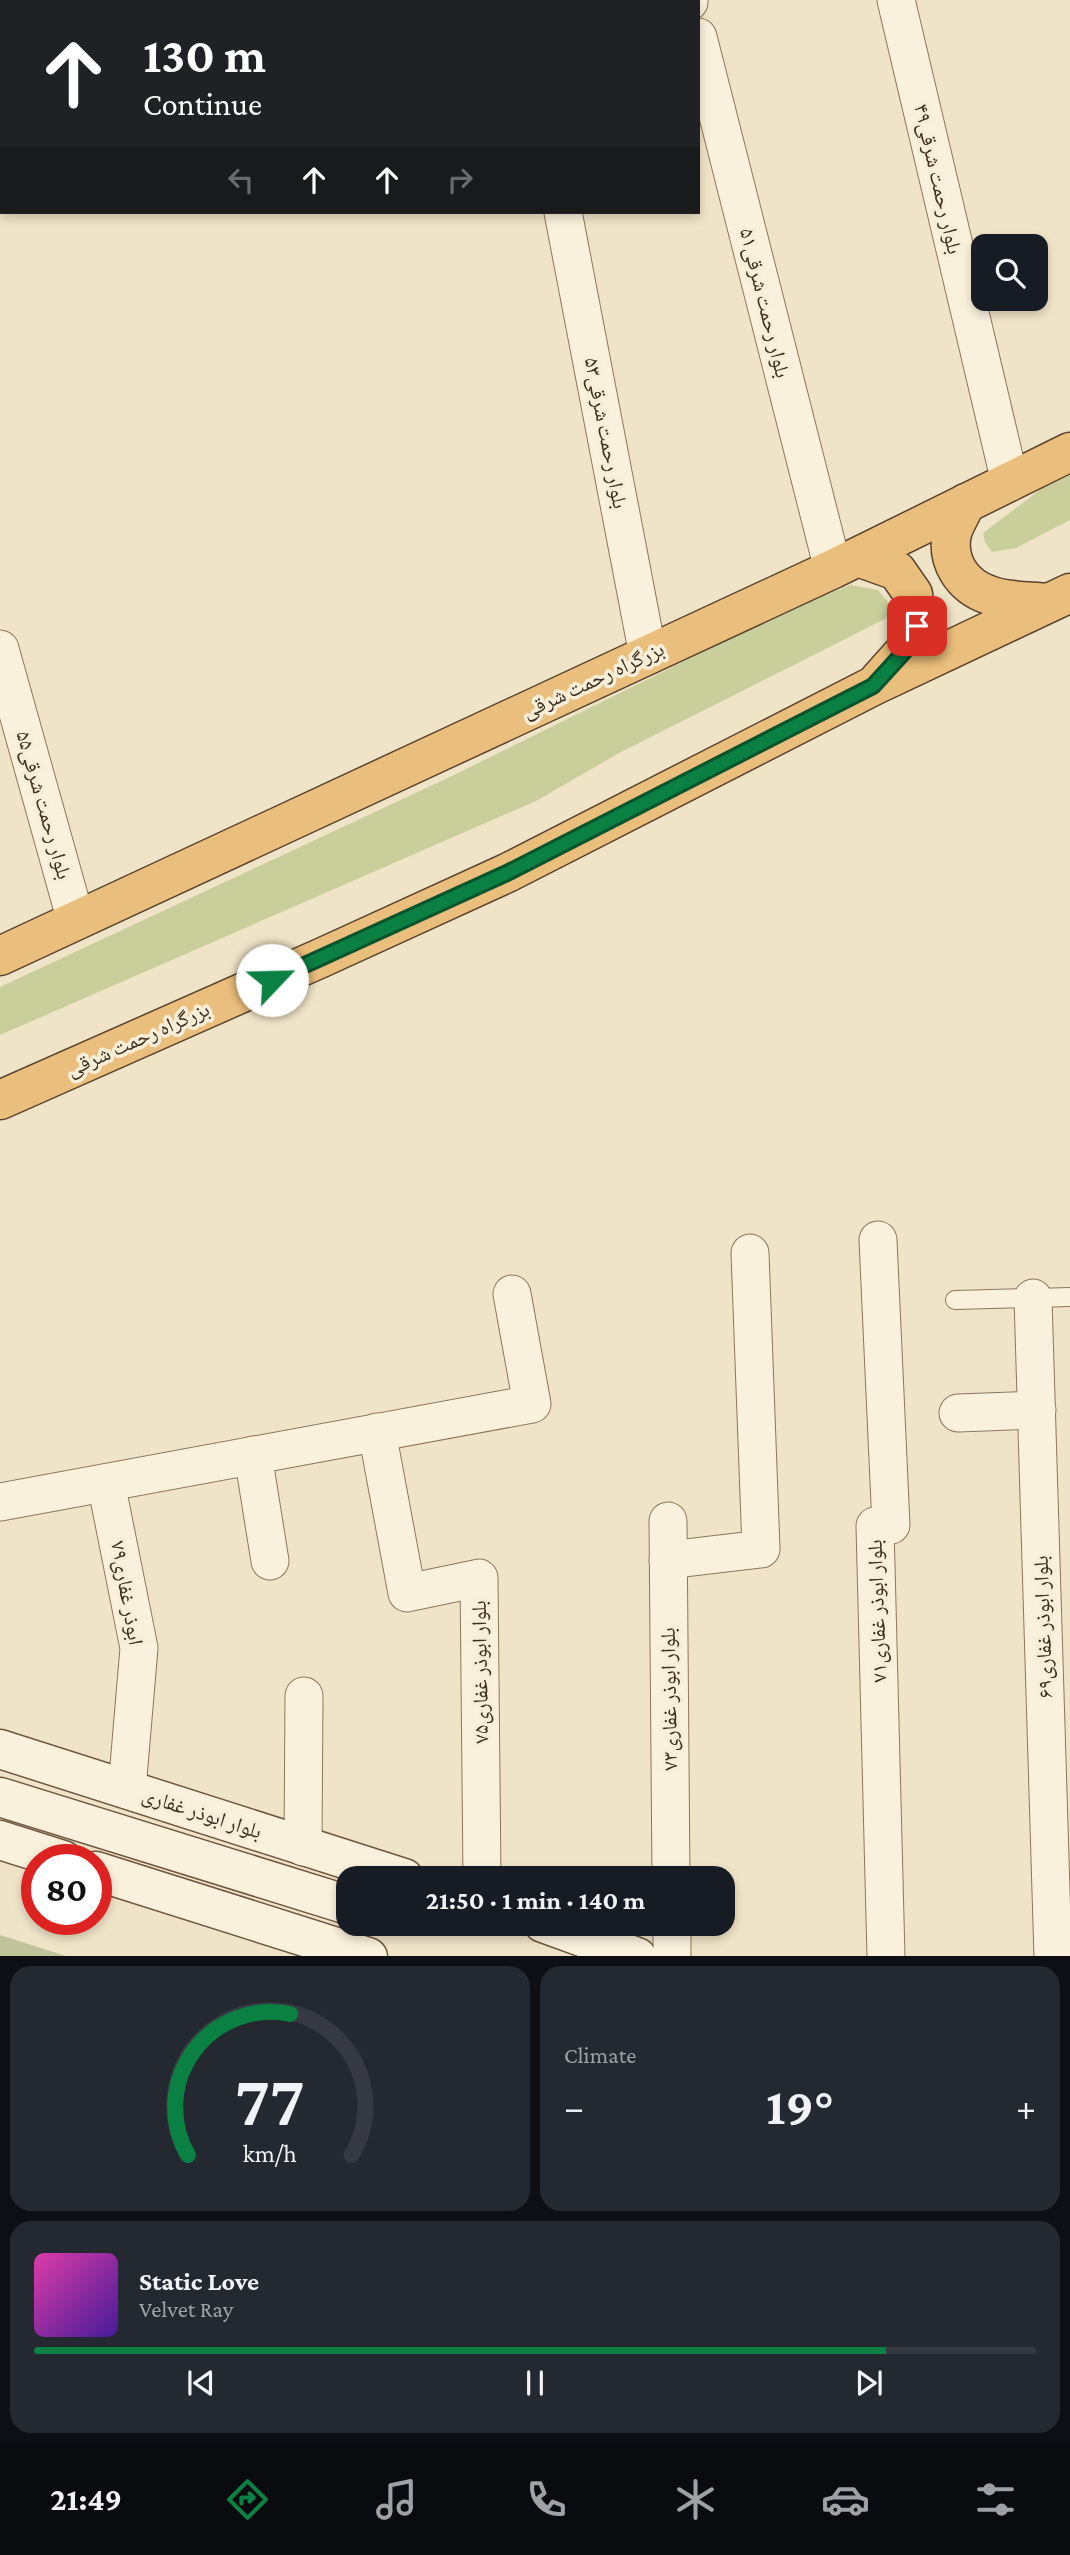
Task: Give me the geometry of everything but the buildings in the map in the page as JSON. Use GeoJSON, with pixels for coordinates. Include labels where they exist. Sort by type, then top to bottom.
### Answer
{"type":"FeatureCollection","features":[{"type":"Feature","properties":{"kind":"highway","name":"بزرگراه رحمت شرقی"},"geometry":{"type":"LineString","coordinates":[[0,956],[845,563],[1070,452]]}},
{"type":"Feature","properties":{"kind":"highway"},"geometry":{"type":"LineString","coordinates":[[966,503],[953,531],[950,555],[962,580],[991,596],[1059,598]]}},
{"type":"Feature","properties":{"kind":"highway"},"geometry":{"type":"LineString","coordinates":[[845,563],[897,571],[913,594],[917,626],[904,652],[873,686]]}},
{"type":"Feature","properties":{"kind":"highway","name":"بزرگراه رحمت شرقی"},"geometry":{"type":"LineString","coordinates":[[0,1100],[507,873],[873,686],[1059,598]]}},
{"type":"Feature","properties":{"kind":"main road","name":"بلوار ابوذر غفاری"},"geometry":{"type":"LineString","coordinates":[[0,1749],[365,1866]]}},
{"type":"Feature","properties":{"kind":"main road"},"geometry":{"type":"LineString","coordinates":[[0,1797],[336,1901]]}},
{"type":"Feature","properties":{"kind":"main road"},"geometry":{"type":"LineString","coordinates":[[0,1840],[21,1847]]}},
{"type":"Feature","properties":{"kind":"main road"},"geometry":{"type":"LineString","coordinates":[[112,1876],[368,1956]]}},
{"type":"Feature","properties":{"kind":"main road"},"geometry":{"type":"LineString","coordinates":[[580,1936],[637,1956]]}},
{"type":"Feature","properties":{"kind":"street","name":"بلوار رحمت شرقی۴۹"},"geometry":{"type":"LineString","coordinates":[[895,0],[1010,482]]}},
{"type":"Feature","properties":{"kind":"street","name":"بلوار رحمت شرقی۵۱"},"geometry":{"type":"LineString","coordinates":[[700,44],[845,563]]}},
{"type":"Feature","properties":{"kind":"street","name":"بلوار رحمت شرقی۵۳"},"geometry":{"type":"LineString","coordinates":[[563,214],[648,655]]}},
{"type":"Feature","properties":{"kind":"street","name":"بلوار رحمت شرقی۵۵"},"geometry":{"type":"LineString","coordinates":[[0,649],[76,921]]}},
{"type":"Feature","properties":{"kind":"street","name":"بلوار ابوذر غفاری۷۱"},"geometry":{"type":"LineString","coordinates":[[877,1240],[891,1525],[875,1526],[886,1956]]}},
{"type":"Feature","properties":{"kind":"street"},"geometry":{"type":"LineString","coordinates":[[668,1560],[761,1549],[750,1253]]}},
{"type":"Feature","properties":{"kind":"street"},"geometry":{"type":"LineString","coordinates":[[0,1503],[532,1404],[512,1294]]}},
{"type":"Feature","properties":{"kind":"street","name":"بلوار ابوذر غفاری۶۹"},"geometry":{"type":"LineString","coordinates":[[1033,1298],[1054,1956]]}},
{"type":"Feature","properties":{"kind":"street"},"geometry":{"type":"LineString","coordinates":[[958,1413],[1037,1410]]}},
{"type":"Feature","properties":{"kind":"street","name":"بلوار ابوذر غفاری۷۵"},"geometry":{"type":"LineString","coordinates":[[377,1432],[407,1593],[478,1578],[482,1866]]}},
{"type":"Feature","properties":{"kind":"street"},"geometry":{"type":"LineString","coordinates":[[253,1455],[270,1561]]}},
{"type":"Feature","properties":{"kind":"street","name":"۷۹ابوذر غفاری"},"geometry":{"type":"LineString","coordinates":[[106,1483],[139,1648],[127,1789]]}},
{"type":"Feature","properties":{"kind":"street","name":"بلوار ابوذر غفاری۷۳"},"geometry":{"type":"LineString","coordinates":[[668,1521],[671,1866]]}},
{"type":"Feature","properties":{"kind":"street"},"geometry":{"type":"LineString","coordinates":[[303,1847],[304,1696]]}},
{"type":"Feature","properties":{"kind":"street"},"geometry":{"type":"LineString","coordinates":[[672,1936],[672,1956]]}},
{"type":"Feature","properties":{"kind":"lane"},"geometry":{"type":"LineString","coordinates":[[955,1300],[1070,1297]]}},
{"type":"Feature","properties":{"kind":"green space"},"geometry":{"type":"Polygon","coordinates":[[[1070,475],[1070,520],[1016,548],[992,552],[983,533],[1041,489],[1070,475]]]}},
{"type":"Feature","properties":{"kind":"green space"},"geometry":{"type":"Polygon","coordinates":[[[851,585],[878,590],[891,606],[885,619],[621,752],[536,801],[0,1035],[0,987],[454,775],[802,603],[851,585]]]}},
{"type":"Feature","properties":{"kind":"green space"},"geometry":{"type":"Polygon","coordinates":[[[0,1935],[66,1956],[0,1956],[0,1935]]]}},
{"type":"Feature","properties":{"kind":"route"},"geometry":{"type":"LineString","coordinates":[[272,980],[507,873],[873,686],[904,652],[917,626]]}}]}
